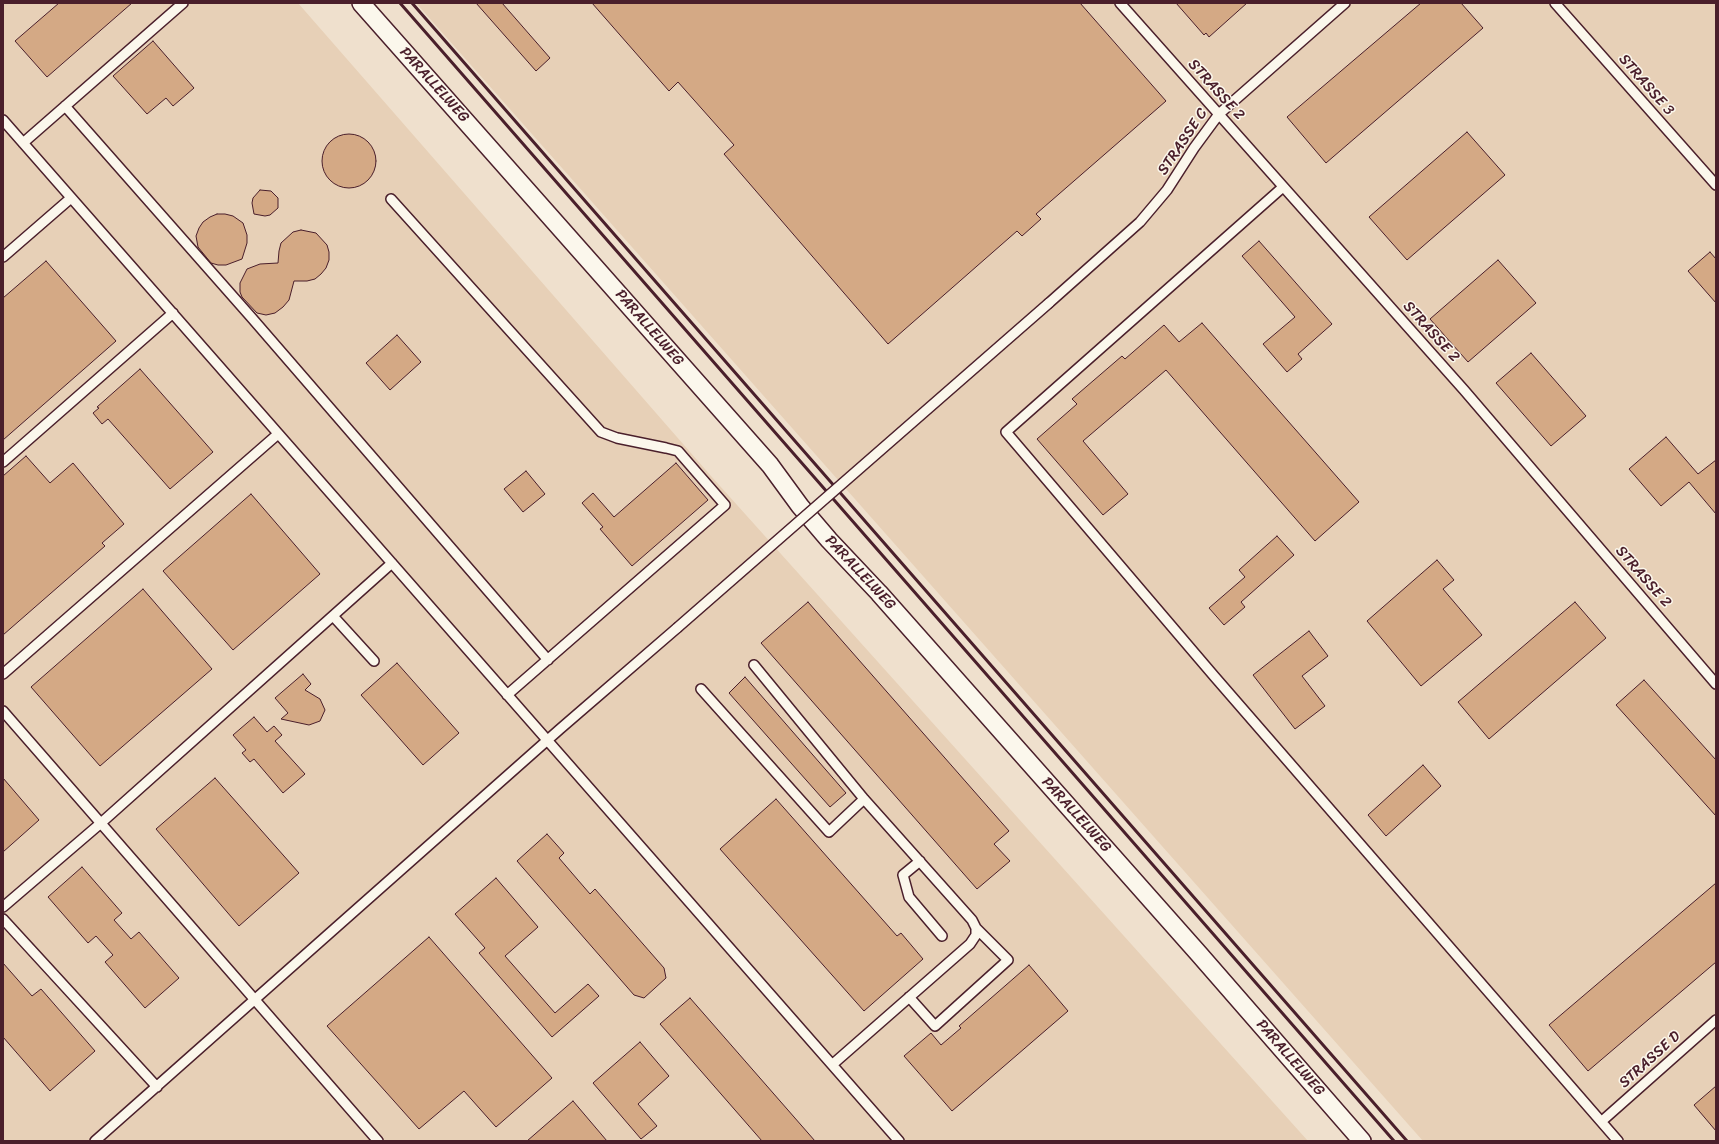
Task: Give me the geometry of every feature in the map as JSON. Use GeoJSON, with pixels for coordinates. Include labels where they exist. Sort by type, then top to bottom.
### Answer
{"type":"FeatureCollection","features":[{"type":"Feature","properties":{"kind":"street","name":"PARALLELWEG"},"geometry":{"type":"LineString","coordinates":[[361,3],[770,465],[800,506],[829,540],[885,599],[1194,948],[1362,1141]]}},
{"type":"Feature","properties":{"kind":"lane"},"geometry":{"type":"LineString","coordinates":[[23,143],[183,3]]}},
{"type":"Feature","properties":{"kind":"lane","name":"STRASSE 2"},"geometry":{"type":"LineString","coordinates":[[1120,3],[1464,390],[1716,684]]}},
{"type":"Feature","properties":{"kind":"lane","name":"STRASSE C"},"geometry":{"type":"LineString","coordinates":[[96,1141],[547,740],[1140,222],[1167,190],[1194,148],[1219,114],[1345,3]]}},
{"type":"Feature","properties":{"kind":"lane","name":"STRASSE 3"},"geometry":{"type":"LineString","coordinates":[[1555,3],[1716,185]]}},
{"type":"Feature","properties":{"kind":"lane"},"geometry":{"type":"LineString","coordinates":[[65,106],[548,660]]}},
{"type":"Feature","properties":{"kind":"lane"},"geometry":{"type":"LineString","coordinates":[[3,120],[899,1141]]}},
{"type":"Feature","properties":{"kind":"lane"},"geometry":{"type":"LineString","coordinates":[[1283,187],[1006,432],[1214,676],[1618,1141]]}},
{"type":"Feature","properties":{"kind":"lane"},"geometry":{"type":"LineString","coordinates":[[3,257],[71,198]]}},
{"type":"Feature","properties":{"kind":"lane"},"geometry":{"type":"LineString","coordinates":[[392,199],[601,432],[617,438],[666,448],[678,452],[725,505],[507,695]]}},
{"type":"Feature","properties":{"kind":"lane"},"geometry":{"type":"LineString","coordinates":[[3,462],[173,313]]}},
{"type":"Feature","properties":{"kind":"lane"},"geometry":{"type":"LineString","coordinates":[[3,674],[278,434]]}},
{"type":"Feature","properties":{"kind":"lane"},"geometry":{"type":"LineString","coordinates":[[3,907],[101,823],[392,563]]}},
{"type":"Feature","properties":{"kind":"lane"},"geometry":{"type":"LineString","coordinates":[[333,616],[374,661]]}},
{"type":"Feature","properties":{"kind":"lane"},"geometry":{"type":"LineString","coordinates":[[754,665],[864,799],[972,920],[976,928],[1008,960],[935,1026],[909,997]]}},
{"type":"Feature","properties":{"kind":"lane"},"geometry":{"type":"LineString","coordinates":[[701,689],[829,832],[864,799]]}},
{"type":"Feature","properties":{"kind":"lane"},"geometry":{"type":"LineString","coordinates":[[3,711],[378,1141]]}},
{"type":"Feature","properties":{"kind":"lane"},"geometry":{"type":"LineString","coordinates":[[920,861],[903,875],[909,897],[942,936]]}},
{"type":"Feature","properties":{"kind":"lane"},"geometry":{"type":"LineString","coordinates":[[3,919],[157,1087]]}},
{"type":"Feature","properties":{"kind":"lane"},"geometry":{"type":"LineString","coordinates":[[833,1064],[970,944],[976,935],[976,928]]}},
{"type":"Feature","properties":{"kind":"lane","name":"STRASSE D"},"geometry":{"type":"LineString","coordinates":[[1602,1121],[1716,1020]]}},
{"type":"Feature","properties":{"kind":"shaded area"},"geometry":{"type":"Polygon","coordinates":[[[3,3],[298,3],[711,476],[1308,1141],[3,1141],[3,3]]]}},
{"type":"Feature","properties":{"kind":"shaded area"},"geometry":{"type":"Polygon","coordinates":[[[416,3],[1716,3],[1716,1141],[1423,1141],[416,3]]]}},
{"type":"Feature","properties":{"kind":"building"},"geometry":{"type":"Polygon","coordinates":[[[59,3],[132,3],[47,77],[15,41],[59,3]]]}},
{"type":"Feature","properties":{"kind":"building"},"geometry":{"type":"Polygon","coordinates":[[[476,3],[502,3],[550,58],[536,71],[476,3]]]}},
{"type":"Feature","properties":{"kind":"building"},"geometry":{"type":"Polygon","coordinates":[[[592,3],[1080,3],[1166,101],[1036,214],[1041,219],[1022,236],[1017,231],[888,344],[724,154],[734,145],[678,82],[669,91],[592,3]]]}},
{"type":"Feature","properties":{"kind":"building"},"geometry":{"type":"Polygon","coordinates":[[[1176,3],[1247,3],[1209,37],[1206,33],[1204,35],[1176,3]]]}},
{"type":"Feature","properties":{"kind":"building"},"geometry":{"type":"Polygon","coordinates":[[[1421,3],[1461,3],[1483,28],[1326,163],[1287,117],[1421,3]]]}},
{"type":"Feature","properties":{"kind":"building"},"geometry":{"type":"Polygon","coordinates":[[[153,41],[194,88],[173,106],[166,98],[147,114],[113,76],[153,41]]]}},
{"type":"Feature","properties":{"kind":"building"},"geometry":{"type":"Polygon","coordinates":[[[1467,132],[1505,175],[1407,260],[1369,217],[1467,132]]]}},
{"type":"Feature","properties":{"kind":"building"},"geometry":{"type":"Polygon","coordinates":[[[349,134],[359,136],[368,142],[374,151],[376,161],[374,171],[368,180],[359,186],[349,188],[339,186],[330,180],[324,171],[322,161],[324,151],[330,142],[339,136],[349,134]]]}},
{"type":"Feature","properties":{"kind":"building"},"geometry":{"type":"Polygon","coordinates":[[[260,190],[271,191],[278,198],[278,208],[270,215],[265,216],[254,214],[252,203],[253,198],[260,190]]]}},
{"type":"Feature","properties":{"kind":"building"},"geometry":{"type":"Polygon","coordinates":[[[217,214],[233,216],[243,223],[247,235],[247,243],[242,259],[226,265],[211,263],[198,247],[196,236],[203,222],[217,214]]]}},
{"type":"Feature","properties":{"kind":"building"},"geometry":{"type":"Polygon","coordinates":[[[301,230],[316,233],[327,245],[329,260],[326,268],[315,279],[307,281],[294,281],[289,300],[275,313],[266,315],[257,313],[242,297],[240,292],[240,283],[247,269],[260,264],[278,263],[281,243],[293,232],[301,230]]]}},
{"type":"Feature","properties":{"kind":"building"},"geometry":{"type":"Polygon","coordinates":[[[1259,241],[1332,324],[1298,354],[1302,359],[1287,372],[1263,344],[1295,317],[1242,256],[1259,241]]]}},
{"type":"Feature","properties":{"kind":"building"},"geometry":{"type":"Polygon","coordinates":[[[1710,252],[1716,259],[1716,303],[1688,271],[1710,252]]]}},
{"type":"Feature","properties":{"kind":"building"},"geometry":{"type":"Polygon","coordinates":[[[1498,260],[1536,303],[1468,362],[1430,319],[1498,260]]]}},
{"type":"Feature","properties":{"kind":"building"},"geometry":{"type":"Polygon","coordinates":[[[46,261],[116,341],[3,440],[3,298],[46,261]]]}},
{"type":"Feature","properties":{"kind":"building"},"geometry":{"type":"Polygon","coordinates":[[[1202,323],[1359,502],[1315,541],[1166,370],[1083,441],[1128,494],[1103,515],[1037,439],[1077,404],[1072,399],[1122,356],[1125,359],[1164,325],[1179,342],[1202,323]]]}},
{"type":"Feature","properties":{"kind":"building"},"geometry":{"type":"Polygon","coordinates":[[[397,335],[421,362],[390,390],[366,363],[397,335]]]}},
{"type":"Feature","properties":{"kind":"building"},"geometry":{"type":"Polygon","coordinates":[[[1531,353],[1586,416],[1551,446],[1496,383],[1531,353]]]}},
{"type":"Feature","properties":{"kind":"building"},"geometry":{"type":"Polygon","coordinates":[[[140,369],[213,452],[170,489],[108,419],[102,424],[93,413],[99,408],[97,407],[140,369]]]}},
{"type":"Feature","properties":{"kind":"building"},"geometry":{"type":"Polygon","coordinates":[[[1666,437],[1698,474],[1716,460],[1716,514],[1689,482],[1661,506],[1629,469],[1666,437]]]}},
{"type":"Feature","properties":{"kind":"building"},"geometry":{"type":"Polygon","coordinates":[[[26,456],[50,483],[73,463],[124,524],[102,543],[105,546],[3,635],[3,476],[26,456]]]}},
{"type":"Feature","properties":{"kind":"building"},"geometry":{"type":"Polygon","coordinates":[[[676,463],[708,500],[632,566],[600,529],[603,527],[582,503],[593,493],[614,517],[676,463]]]}},
{"type":"Feature","properties":{"kind":"building"},"geometry":{"type":"Polygon","coordinates":[[[526,471],[545,494],[523,512],[504,489],[526,471]]]}},
{"type":"Feature","properties":{"kind":"building"},"geometry":{"type":"Polygon","coordinates":[[[251,494],[320,574],[233,650],[163,571],[251,494]]]}},
{"type":"Feature","properties":{"kind":"building"},"geometry":{"type":"Polygon","coordinates":[[[1277,536],[1294,555],[1241,602],[1245,607],[1224,625],[1209,608],[1245,577],[1239,570],[1277,536]]]}},
{"type":"Feature","properties":{"kind":"building"},"geometry":{"type":"Polygon","coordinates":[[[1437,560],[1454,580],[1443,589],[1482,635],[1421,686],[1367,621],[1437,560]]]}},
{"type":"Feature","properties":{"kind":"building"},"geometry":{"type":"Polygon","coordinates":[[[143,589],[212,669],[100,766],[31,687],[143,589]]]}},
{"type":"Feature","properties":{"kind":"building"},"geometry":{"type":"Polygon","coordinates":[[[808,602],[1009,831],[994,844],[1010,861],[977,889],[761,643],[808,602]]]}},
{"type":"Feature","properties":{"kind":"building"},"geometry":{"type":"Polygon","coordinates":[[[1575,602],[1606,638],[1489,739],[1458,702],[1575,602]]]}},
{"type":"Feature","properties":{"kind":"building"},"geometry":{"type":"Polygon","coordinates":[[[1309,631],[1328,656],[1302,676],[1325,706],[1295,729],[1253,675],[1309,631]]]}},
{"type":"Feature","properties":{"kind":"building"},"geometry":{"type":"Polygon","coordinates":[[[397,663],[459,733],[423,765],[361,695],[397,663]]]}},
{"type":"Feature","properties":{"kind":"building"},"geometry":{"type":"Polygon","coordinates":[[[303,674],[311,684],[305,690],[320,699],[325,710],[320,721],[309,725],[281,719],[288,713],[275,698],[303,674]]]}},
{"type":"Feature","properties":{"kind":"building"},"geometry":{"type":"Polygon","coordinates":[[[745,677],[846,793],[830,807],[729,693],[745,677]]]}},
{"type":"Feature","properties":{"kind":"building"},"geometry":{"type":"Polygon","coordinates":[[[1644,680],[1716,760],[1716,816],[1616,705],[1644,680]]]}},
{"type":"Feature","properties":{"kind":"building"},"geometry":{"type":"Polygon","coordinates":[[[254,717],[267,732],[274,726],[282,735],[275,741],[305,774],[283,793],[254,759],[250,762],[242,753],[246,750],[233,735],[254,717]]]}},
{"type":"Feature","properties":{"kind":"building"},"geometry":{"type":"Polygon","coordinates":[[[1423,765],[1441,786],[1386,836],[1368,815],[1423,765]]]}},
{"type":"Feature","properties":{"kind":"building"},"geometry":{"type":"Polygon","coordinates":[[[3,778],[39,820],[3,852],[3,778]]]}},
{"type":"Feature","properties":{"kind":"building"},"geometry":{"type":"Polygon","coordinates":[[[215,778],[299,873],[239,926],[156,829],[215,778]]]}},
{"type":"Feature","properties":{"kind":"building"},"geometry":{"type":"Polygon","coordinates":[[[776,799],[897,936],[901,933],[923,959],[864,1011],[720,849],[776,799]]]}},
{"type":"Feature","properties":{"kind":"building"},"geometry":{"type":"Polygon","coordinates":[[[547,834],[564,853],[559,858],[590,894],[595,889],[664,968],[666,978],[644,998],[634,995],[517,861],[547,834]]]}},
{"type":"Feature","properties":{"kind":"building"},"geometry":{"type":"Polygon","coordinates":[[[82,867],[122,913],[114,920],[131,939],[139,932],[179,978],[145,1008],[105,962],[113,955],[96,936],[88,943],[48,897],[82,867]]]}},
{"type":"Feature","properties":{"kind":"building"},"geometry":{"type":"Polygon","coordinates":[[[496,878],[538,927],[505,956],[555,1013],[588,984],[599,996],[552,1037],[479,953],[485,948],[455,914],[496,878]]]}},
{"type":"Feature","properties":{"kind":"building"},"geometry":{"type":"Polygon","coordinates":[[[1716,883],[1716,962],[1588,1071],[1549,1025],[1716,883]]]}},
{"type":"Feature","properties":{"kind":"building"},"geometry":{"type":"Polygon","coordinates":[[[429,937],[552,1078],[496,1127],[464,1091],[419,1129],[327,1026],[429,937]]]}},
{"type":"Feature","properties":{"kind":"building"},"geometry":{"type":"Polygon","coordinates":[[[3,963],[32,996],[41,989],[95,1051],[50,1091],[3,1037],[3,963]]]}},
{"type":"Feature","properties":{"kind":"building"},"geometry":{"type":"Polygon","coordinates":[[[1029,965],[1068,1011],[952,1111],[904,1056],[931,1033],[941,1045],[961,1028],[959,1026],[1029,965]]]}},
{"type":"Feature","properties":{"kind":"building"},"geometry":{"type":"Polygon","coordinates":[[[690,998],[815,1141],[762,1141],[660,1024],[690,998]]]}},
{"type":"Feature","properties":{"kind":"building"},"geometry":{"type":"Polygon","coordinates":[[[640,1042],[669,1076],[638,1104],[657,1126],[641,1139],[593,1083],[640,1042]]]}},
{"type":"Feature","properties":{"kind":"building"},"geometry":{"type":"Polygon","coordinates":[[[1716,1086],[1716,1131],[1694,1105],[1716,1086]]]}},
{"type":"Feature","properties":{"kind":"building"},"geometry":{"type":"Polygon","coordinates":[[[573,1101],[607,1141],[527,1141],[573,1101]]]}},
{"type":"Feature","properties":{"kind":"railway"},"geometry":{"type":"LineString","coordinates":[[400,3],[1394,1141]]}},
{"type":"Feature","properties":{"kind":"railway"},"geometry":{"type":"LineString","coordinates":[[412,3],[1407,1141]]}}]}
